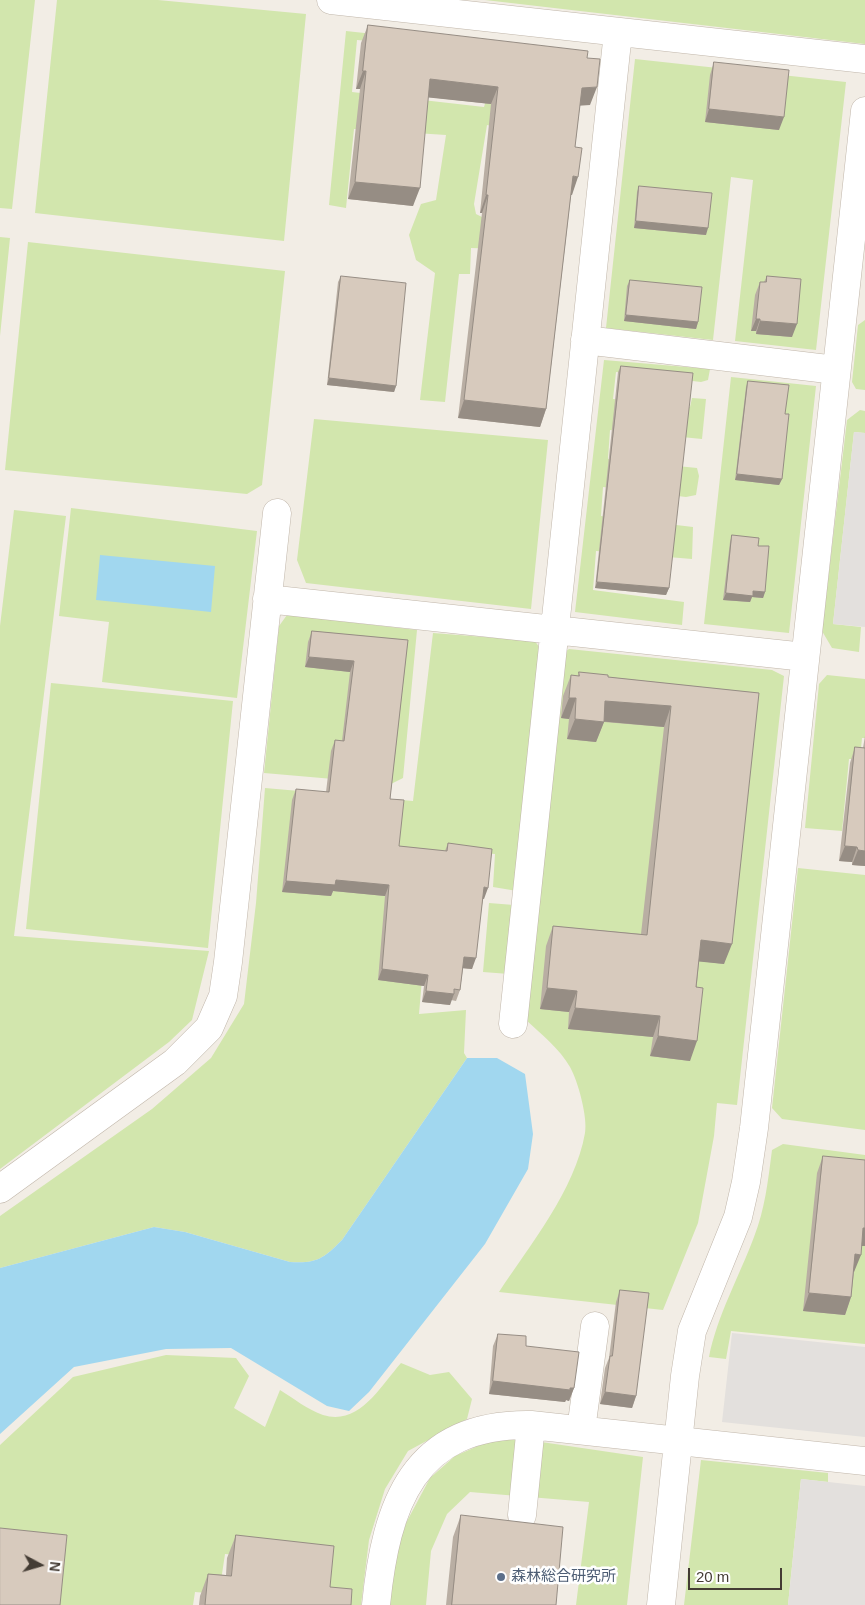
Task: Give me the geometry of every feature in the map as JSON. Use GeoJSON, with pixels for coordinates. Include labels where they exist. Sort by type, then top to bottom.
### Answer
{"type":"FeatureCollection","features":[{"type":"Feature","properties":{"kind":"lane"},"geometry":{"type":"LineString","coordinates":[[331,0],[865,59]]}},
{"type":"Feature","properties":{"kind":"lane"},"geometry":{"type":"LineString","coordinates":[[512,1024],[618,32]]}},
{"type":"Feature","properties":{"kind":"lane"},"geometry":{"type":"LineString","coordinates":[[661,1605],[678,1441],[692,1331],[738,1216],[746,1182],[865,112]]}},
{"type":"Feature","properties":{"kind":"lane"},"geometry":{"type":"LineString","coordinates":[[586,340],[836,370]]}},
{"type":"Feature","properties":{"kind":"lane"},"geometry":{"type":"LineString","coordinates":[[0,1189],[175,1062],[209,1028],[223,996],[276,513]]}},
{"type":"Feature","properties":{"kind":"lane"},"geometry":{"type":"LineString","coordinates":[[267,599],[805,657]]}},
{"type":"Feature","properties":{"kind":"lane"},"geometry":{"type":"LineString","coordinates":[[581,1430],[595,1326]]}},
{"type":"Feature","properties":{"kind":"lane"},"geometry":{"type":"LineString","coordinates":[[376,1605],[385,1539],[407,1484],[422,1463],[448,1444],[478,1431],[503,1424],[531,1425],[678,1441],[854,1464]]}},
{"type":"Feature","properties":{"kind":"lane"},"geometry":{"type":"LineString","coordinates":[[522,1515],[531,1425]]}},
{"type":"Feature","properties":{"kind":"green space"},"geometry":{"type":"Polygon","coordinates":[[[0,0],[35,0],[12,209],[0,208],[0,0]]]}},
{"type":"Feature","properties":{"kind":"green space"},"geometry":{"type":"Polygon","coordinates":[[[57,0],[158,0],[306,14],[284,241],[35,213],[57,0]]]}},
{"type":"Feature","properties":{"kind":"green space"},"geometry":{"type":"Polygon","coordinates":[[[485,0],[865,0],[865,44],[485,0]]]}},
{"type":"Feature","properties":{"kind":"green space"},"geometry":{"type":"Polygon","coordinates":[[[346,31],[383,35],[382,42],[357,40],[352,92],[484,107],[486,100],[498,100],[496,127],[487,125],[474,204],[476,214],[494,223],[502,249],[471,248],[470,274],[459,274],[445,402],[420,400],[435,273],[416,260],[409,235],[421,204],[436,200],[446,135],[354,129],[346,208],[329,205],[346,31]]]}},
{"type":"Feature","properties":{"kind":"green space"},"geometry":{"type":"Polygon","coordinates":[[[635,59],[846,82],[816,350],[735,341],[753,180],[731,177],[713,340],[606,328],[635,59]]]}},
{"type":"Feature","properties":{"kind":"green space"},"geometry":{"type":"Polygon","coordinates":[[[0,237],[10,238],[0,336],[0,237]]]}},
{"type":"Feature","properties":{"kind":"green space"},"geometry":{"type":"Polygon","coordinates":[[[28,242],[285,271],[262,485],[247,494],[5,470],[28,242]]]}},
{"type":"Feature","properties":{"kind":"green space"},"geometry":{"type":"Polygon","coordinates":[[[865,320],[865,390],[856,389],[852,382],[858,325],[865,320]]]}},
{"type":"Feature","properties":{"kind":"green space"},"geometry":{"type":"Polygon","coordinates":[[[604,360],[710,369],[708,380],[701,382],[616,372],[613,399],[690,407],[692,398],[706,399],[702,439],[610,430],[608,459],[697,468],[699,476],[696,495],[686,497],[603,487],[601,516],[693,527],[692,559],[596,551],[593,590],[684,602],[682,625],[575,612],[604,360]]]}},
{"type":"Feature","properties":{"kind":"green space"},"geometry":{"type":"Polygon","coordinates":[[[731,377],[816,386],[789,633],[704,624],[731,377]]]}},
{"type":"Feature","properties":{"kind":"green space"},"geometry":{"type":"Polygon","coordinates":[[[860,410],[865,411],[865,433],[854,432],[833,624],[861,627],[859,652],[832,648],[822,631],[847,420],[860,410]]]}},
{"type":"Feature","properties":{"kind":"green space"},"geometry":{"type":"Polygon","coordinates":[[[314,419],[548,440],[531,609],[306,583],[297,560],[314,419]]]}},
{"type":"Feature","properties":{"kind":"green space"},"geometry":{"type":"Polygon","coordinates":[[[71,508],[257,531],[237,698],[102,682],[109,622],[59,616],[71,508]]]}},
{"type":"Feature","properties":{"kind":"green space"},"geometry":{"type":"Polygon","coordinates":[[[14,510],[66,516],[14,936],[209,951],[192,1020],[169,1042],[0,1169],[0,626],[14,510]]]}},
{"type":"Feature","properties":{"kind":"green space"},"geometry":{"type":"Polygon","coordinates":[[[287,615],[417,630],[403,778],[391,784],[264,773],[279,626],[287,615]]]}},
{"type":"Feature","properties":{"kind":"green space"},"geometry":{"type":"Polygon","coordinates":[[[433,633],[535,641],[541,650],[517,891],[493,887],[495,854],[433,850],[419,1014],[466,1010],[464,1053],[467,1058],[342,1240],[325,1255],[314,1261],[290,1262],[185,1232],[154,1227],[0,1268],[0,1216],[152,1109],[211,1058],[244,1004],[256,903],[265,788],[413,801],[433,633]]]}},
{"type":"Feature","properties":{"kind":"green space"},"geometry":{"type":"Polygon","coordinates":[[[569,649],[772,670],[784,676],[737,1105],[717,1103],[714,1136],[698,1223],[663,1310],[499,1292],[562,1196],[580,1154],[586,1126],[582,1100],[570,1067],[556,1048],[526,1020],[560,656],[569,649]]]}},
{"type":"Feature","properties":{"kind":"green space"},"geometry":{"type":"Polygon","coordinates":[[[827,675],[865,679],[865,738],[862,738],[860,759],[849,759],[842,831],[805,828],[819,684],[827,675]]]}},
{"type":"Feature","properties":{"kind":"green space"},"geometry":{"type":"Polygon","coordinates":[[[51,683],[233,701],[208,948],[26,929],[51,683]]]}},
{"type":"Feature","properties":{"kind":"green space"},"geometry":{"type":"Polygon","coordinates":[[[798,868],[865,875],[865,1130],[782,1119],[772,1108],[798,868]]]}},
{"type":"Feature","properties":{"kind":"green space"},"geometry":{"type":"Polygon","coordinates":[[[489,903],[514,905],[509,974],[483,972],[489,903]]]}},
{"type":"Feature","properties":{"kind":"green space"},"geometry":{"type":"Polygon","coordinates":[[[783,1144],[865,1155],[865,1344],[731,1331],[726,1359],[709,1357],[717,1327],[758,1226],[766,1195],[772,1150],[783,1144]]]}},
{"type":"Feature","properties":{"kind":"green space"},"geometry":{"type":"Polygon","coordinates":[[[166,1355],[236,1358],[249,1376],[234,1408],[265,1427],[280,1390],[317,1413],[336,1417],[347,1415],[358,1410],[368,1402],[401,1363],[430,1375],[449,1372],[472,1399],[467,1419],[408,1451],[385,1489],[369,1540],[361,1605],[326,1605],[331,1563],[225,1554],[219,1594],[195,1592],[193,1605],[59,1605],[0,1546],[0,1445],[73,1377],[166,1355]]]}},
{"type":"Feature","properties":{"kind":"green space"},"geometry":{"type":"Polygon","coordinates":[[[521,1439],[643,1457],[627,1605],[576,1605],[589,1502],[470,1492],[447,1514],[431,1551],[426,1605],[388,1605],[391,1569],[406,1523],[430,1478],[455,1456],[492,1440],[521,1439]]]}},
{"type":"Feature","properties":{"kind":"green space"},"geometry":{"type":"Polygon","coordinates":[[[701,1460],[828,1473],[828,1482],[801,1479],[788,1605],[684,1605],[701,1460]]]}},
{"type":"Feature","properties":{"kind":"shaded area"},"geometry":{"type":"Polygon","coordinates":[[[854,432],[865,433],[865,627],[833,624],[854,432]]]}},
{"type":"Feature","properties":{"kind":"shaded area"},"geometry":{"type":"Polygon","coordinates":[[[732,1333],[865,1347],[865,1437],[722,1422],[732,1333]]]}},
{"type":"Feature","properties":{"kind":"shaded area"},"geometry":{"type":"Polygon","coordinates":[[[801,1479],[865,1486],[865,1605],[788,1605],[801,1479]]]}},
{"type":"Feature","properties":{"kind":"water"},"geometry":{"type":"Polygon","coordinates":[[[100,555],[215,566],[211,612],[96,600],[100,555]]]}},
{"type":"Feature","properties":{"kind":"water"},"geometry":{"type":"Polygon","coordinates":[[[467,1058],[497,1058],[525,1074],[533,1134],[528,1169],[485,1244],[369,1392],[349,1411],[327,1406],[231,1348],[166,1349],[74,1367],[0,1434],[0,1268],[154,1227],[185,1232],[290,1262],[314,1261],[325,1255],[342,1240],[467,1058]]]}},
{"type":"Feature","properties":{"kind":"building"},"geometry":{"type":"Polygon","coordinates":[[[368,25],[588,51],[587,58],[600,59],[597,87],[582,88],[575,147],[582,148],[578,177],[573,176],[546,409],[464,400],[488,195],[486,195],[498,87],[430,79],[420,188],[355,182],[366,71],[363,71],[368,25]]]}},
{"type":"Feature","properties":{"kind":"building"},"geometry":{"type":"Polygon","coordinates":[[[714,62],[789,70],[784,117],[709,109],[714,62]]]}},
{"type":"Feature","properties":{"kind":"building"},"geometry":{"type":"Polygon","coordinates":[[[639,186],[712,193],[708,228],[636,221],[639,186]]]}},
{"type":"Feature","properties":{"kind":"building"},"geometry":{"type":"Polygon","coordinates":[[[341,276],[406,283],[396,386],[329,378],[341,276]]]}},
{"type":"Feature","properties":{"kind":"building"},"geometry":{"type":"Polygon","coordinates":[[[767,276],[801,279],[797,324],[760,321],[760,319],[756,319],[760,282],[766,282],[767,276]]]}},
{"type":"Feature","properties":{"kind":"building"},"geometry":{"type":"Polygon","coordinates":[[[630,280],[702,287],[698,322],[626,315],[630,280]]]}},
{"type":"Feature","properties":{"kind":"building"},"geometry":{"type":"Polygon","coordinates":[[[621,366],[693,373],[669,588],[597,582],[621,366]]]}},
{"type":"Feature","properties":{"kind":"building"},"geometry":{"type":"Polygon","coordinates":[[[748,381],[789,385],[785,414],[789,414],[782,479],[737,474],[748,381]]]}},
{"type":"Feature","properties":{"kind":"building"},"geometry":{"type":"Polygon","coordinates":[[[732,535],[759,538],[758,546],[769,546],[765,592],[753,591],[753,596],[726,593],[732,535]]]}},
{"type":"Feature","properties":{"kind":"building"},"geometry":{"type":"Polygon","coordinates":[[[312,631],[408,640],[390,799],[404,800],[399,846],[447,851],[448,843],[492,849],[488,888],[484,887],[476,958],[464,957],[460,990],[454,989],[454,994],[426,991],[428,975],[382,969],[389,885],[336,880],[335,885],[286,881],[296,789],[329,792],[335,740],[344,741],[354,661],[309,657],[312,631]]]}},
{"type":"Feature","properties":{"kind":"building"},"geometry":{"type":"Polygon","coordinates":[[[579,672],[608,675],[608,677],[759,693],[732,944],[701,940],[696,987],[703,988],[697,1041],[658,1036],[660,1016],[575,1008],[577,991],[547,988],[553,926],[647,935],[671,706],[605,701],[604,722],[575,719],[576,698],[569,698],[571,675],[579,676],[579,672]]]}},
{"type":"Feature","properties":{"kind":"building"},"geometry":{"type":"Polygon","coordinates":[[[855,747],[865,748],[865,851],[858,850],[857,847],[845,846],[855,747]]]}},
{"type":"Feature","properties":{"kind":"building"},"geometry":{"type":"Polygon","coordinates":[[[823,1156],[865,1160],[865,1228],[863,1228],[861,1255],[855,1254],[851,1297],[809,1293],[823,1156]]]}},
{"type":"Feature","properties":{"kind":"building"},"geometry":{"type":"Polygon","coordinates":[[[620,1290],[649,1293],[636,1396],[605,1392],[610,1356],[612,1356],[620,1290]]]}},
{"type":"Feature","properties":{"kind":"building"},"geometry":{"type":"Polygon","coordinates":[[[498,1334],[526,1336],[526,1346],[579,1352],[574,1388],[570,1388],[570,1390],[493,1381],[498,1334]]]}},
{"type":"Feature","properties":{"kind":"building","name":"森林総合研究所"},"geometry":{"type":"Polygon","coordinates":[[[461,1515],[563,1527],[556,1605],[452,1605],[461,1515]]]}},
{"type":"Feature","properties":{"kind":"building"},"geometry":{"type":"Polygon","coordinates":[[[0,1528],[67,1535],[60,1605],[0,1605],[0,1528]]]}},
{"type":"Feature","properties":{"kind":"building"},"geometry":{"type":"Polygon","coordinates":[[[236,1535],[334,1546],[330,1587],[352,1589],[351,1605],[205,1605],[208,1574],[231,1576],[236,1535]]]}},
{"type":"Feature","properties":{"kind":"place","name":"森林総合研究所"},"geometry":{"type":"Point","coordinates":[501,1577]}}]}
